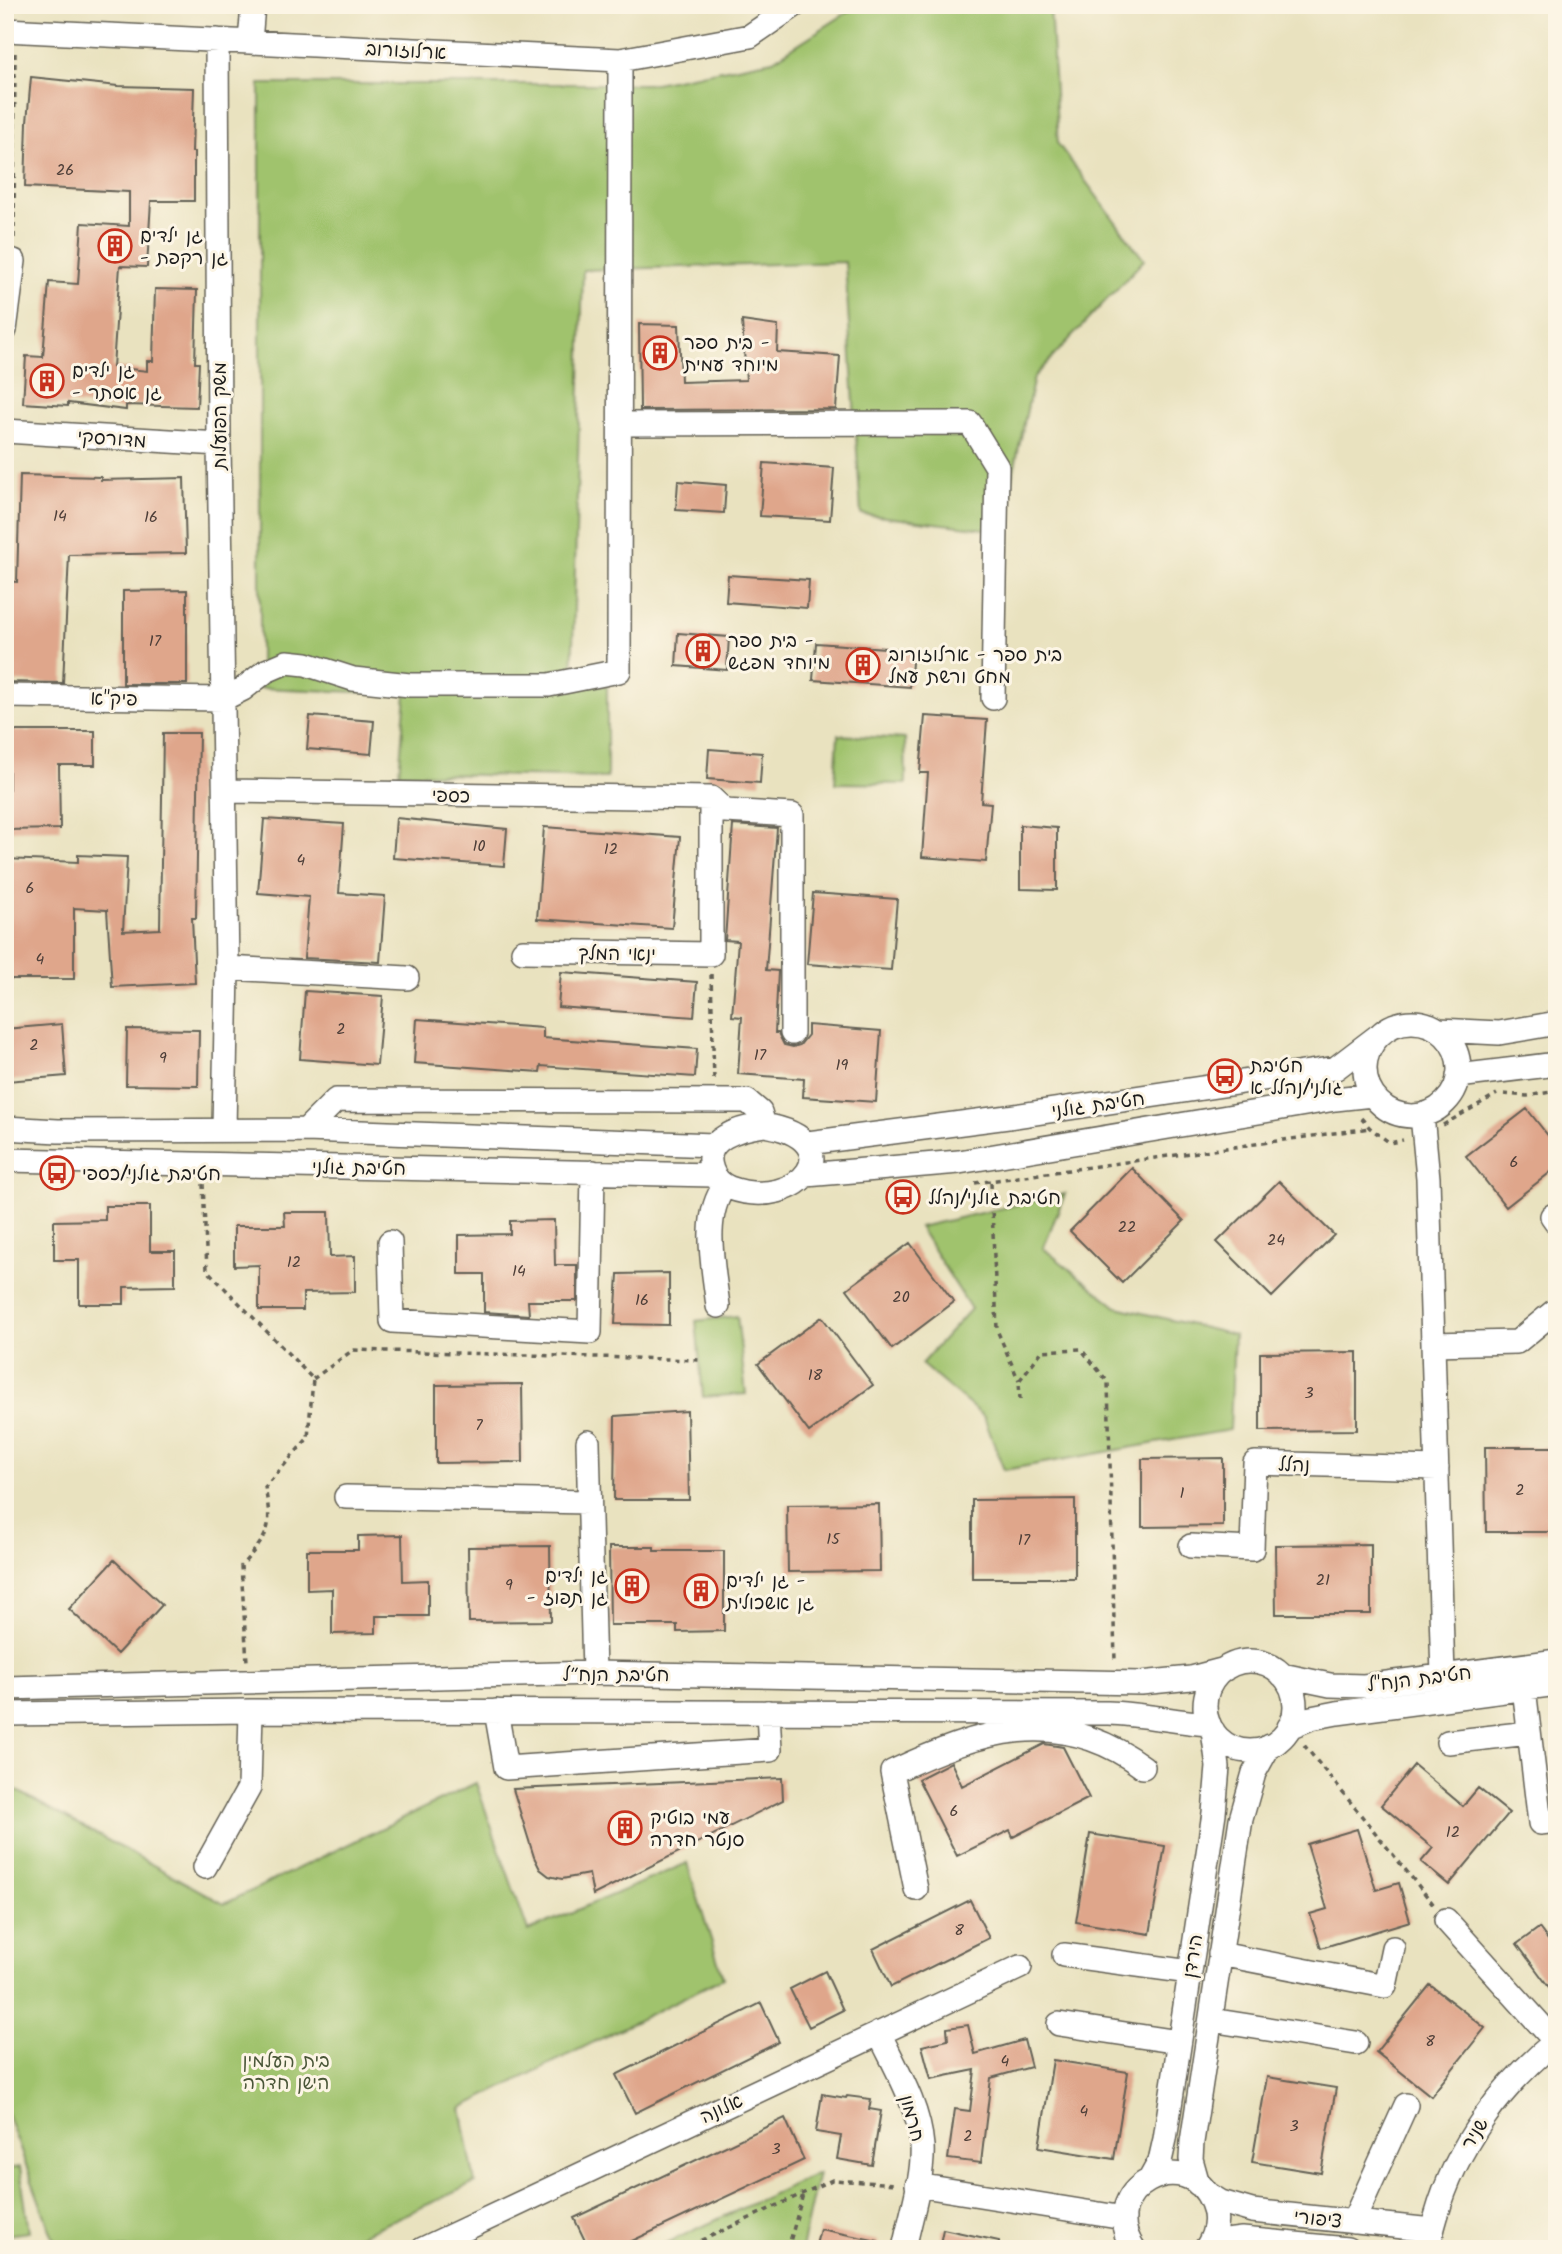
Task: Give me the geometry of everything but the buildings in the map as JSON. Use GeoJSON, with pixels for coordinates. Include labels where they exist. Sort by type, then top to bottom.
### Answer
{"type":"FeatureCollection","features":[{"type":"Feature","properties":{"kind":"street"},"geometry":{"type":"LineString","coordinates":[[250,42],[253,5]]}},
{"type":"Feature","properties":{"kind":"street","name":"ארלוזורוב"},"geometry":{"type":"LineString","coordinates":[[10,30],[620,60],[750,36],[795,5]]}},
{"type":"Feature","properties":{"kind":"street","name":"משק הפועלות"},"geometry":{"type":"LineString","coordinates":[[217,40],[219,444],[225,791]]}},
{"type":"Feature","properties":{"kind":"street"},"geometry":{"type":"LineString","coordinates":[[223,699],[243,689],[265,671],[287,662],[306,664],[352,680],[410,685],[549,685],[620,671],[620,60]]}},
{"type":"Feature","properties":{"kind":"street"},"geometry":{"type":"LineString","coordinates":[[5,330],[10,260]]}},
{"type":"Feature","properties":{"kind":"street"},"geometry":{"type":"LineString","coordinates":[[620,424],[970,423],[997,467],[993,698]]}},
{"type":"Feature","properties":{"kind":"street","name":"מדורסקי"},"geometry":{"type":"LineString","coordinates":[[5,431],[219,444]]}},
{"type":"Feature","properties":{"kind":"street","name":"פיק\"א"},"geometry":{"type":"LineString","coordinates":[[5,696],[223,699]]}},
{"type":"Feature","properties":{"kind":"street"},"geometry":{"type":"LineString","coordinates":[[224,1130],[227,968],[225,791]]}},
{"type":"Feature","properties":{"kind":"street","name":"כספי"},"geometry":{"type":"LineString","coordinates":[[225,791],[711,798],[726,811],[792,815],[792,1033]]}},
{"type":"Feature","properties":{"kind":"street"},"geometry":{"type":"LineString","coordinates":[[711,798],[711,954]]}},
{"type":"Feature","properties":{"kind":"street","name":"ינאי המלך"},"geometry":{"type":"LineString","coordinates":[[523,951],[711,954]]}},
{"type":"Feature","properties":{"kind":"street"},"geometry":{"type":"LineString","coordinates":[[227,968],[407,978]]}},
{"type":"Feature","properties":{"kind":"street"},"geometry":{"type":"LineString","coordinates":[[1439,1030],[1449,1039],[1459,1063],[1454,1089],[1446,1101],[1435,1110],[1422,1115],[1394,1113],[1382,1106],[1367,1086],[1364,1065],[1366,1054],[1378,1036],[1388,1028],[1414,1021],[1439,1030],[1499,1033],[1557,1023]]}},
{"type":"Feature","properties":{"kind":"street","name":"חטיבת גולני"},"geometry":{"type":"LineString","coordinates":[[808,1143],[1008,1117],[1336,1068],[1378,1036]]}},
{"type":"Feature","properties":{"kind":"street"},"geometry":{"type":"LineString","coordinates":[[1458,1076],[1557,1063]]}},
{"type":"Feature","properties":{"kind":"street","name":"חטיבת גולני"},"geometry":{"type":"LineString","coordinates":[[806,1175],[959,1162],[1335,1098],[1372,1096]]}},
{"type":"Feature","properties":{"kind":"street","name":"חטיבת גולני"},"geometry":{"type":"LineString","coordinates":[[306,1130],[336,1100],[747,1101],[760,1112],[765,1125]]}},
{"type":"Feature","properties":{"kind":"street"},"geometry":{"type":"LineString","coordinates":[[1422,1115],[1428,1178],[1443,1676]]}},
{"type":"Feature","properties":{"kind":"street"},"geometry":{"type":"LineString","coordinates":[[718,1306],[710,1232],[719,1194],[719,1181],[708,1160],[714,1145],[734,1131],[765,1125],[797,1134],[808,1143],[812,1159],[806,1175],[792,1188],[777,1192],[746,1193],[719,1181]]}},
{"type":"Feature","properties":{"kind":"street","name":"חטיבת גולני"},"geometry":{"type":"LineString","coordinates":[[5,1128],[58,1131],[306,1130],[714,1145]]}},
{"type":"Feature","properties":{"kind":"street","name":"חטיבת גולני"},"geometry":{"type":"LineString","coordinates":[[5,1160],[593,1172],[719,1181]]}},
{"type":"Feature","properties":{"kind":"street"},"geometry":{"type":"LineString","coordinates":[[390,1242],[392,1321],[590,1332],[593,1172]]}},
{"type":"Feature","properties":{"kind":"street"},"geometry":{"type":"LineString","coordinates":[[1433,1344],[1517,1342],[1557,1309]]}},
{"type":"Feature","properties":{"kind":"street"},"geometry":{"type":"LineString","coordinates":[[588,1442],[594,1673]]}},
{"type":"Feature","properties":{"kind":"street","name":"נהלל"},"geometry":{"type":"LineString","coordinates":[[1191,1546],[1252,1549],[1255,1463],[1437,1468]]}},
{"type":"Feature","properties":{"kind":"street"},"geometry":{"type":"LineString","coordinates":[[346,1497],[588,1502]]}},
{"type":"Feature","properties":{"kind":"street"},"geometry":{"type":"LineString","coordinates":[[1252,1661],[1272,1666],[1282,1675],[1290,1686],[1294,1714],[1289,1727],[1280,1738],[1269,1746],[1255,1750],[1234,1747],[1222,1741],[1211,1728],[1205,1711],[1208,1690],[1214,1678],[1238,1663],[1252,1661]]}},
{"type":"Feature","properties":{"kind":"street","name":"חטיבת הנח\"ל"},"geometry":{"type":"LineString","coordinates":[[1282,1675],[1330,1685],[1364,1686],[1557,1661]]}},
{"type":"Feature","properties":{"kind":"street","name":"חטיבת הנח״ל"},"geometry":{"type":"LineString","coordinates":[[5,1688],[594,1673],[1141,1682],[1191,1678],[1225,1669]]}},
{"type":"Feature","properties":{"kind":"street","name":"חטיבת הנח\"ל"},"geometry":{"type":"LineString","coordinates":[[1289,1727],[1311,1718],[1337,1713],[1557,1684]]}},
{"type":"Feature","properties":{"kind":"street"},"geometry":{"type":"LineString","coordinates":[[1524,1688],[1540,1823],[1557,1821]]}},
{"type":"Feature","properties":{"kind":"street"},"geometry":{"type":"LineString","coordinates":[[205,1867],[249,1788],[251,1711]]}},
{"type":"Feature","properties":{"kind":"street","name":"חטיבת הנח״ל"},"geometry":{"type":"LineString","coordinates":[[5,1714],[251,1711],[768,1712],[1027,1721],[1136,1714],[1211,1728]]}},
{"type":"Feature","properties":{"kind":"street"},"geometry":{"type":"LineString","coordinates":[[496,1711],[506,1768],[770,1751],[768,1712]]}},
{"type":"Feature","properties":{"kind":"street"},"geometry":{"type":"LineString","coordinates":[[916,1889],[892,1772],[959,1743],[1027,1721],[1087,1736],[1117,1749],[1143,1767]]}},
{"type":"Feature","properties":{"kind":"street","name":"הירדן"},"geometry":{"type":"LineString","coordinates":[[1129,2239],[1130,2198],[1138,2187],[1150,2179],[1160,2161],[1165,2139],[1219,1767],[1211,1728]]}},
{"type":"Feature","properties":{"kind":"street"},"geometry":{"type":"LineString","coordinates":[[1448,1742],[1529,1733]]}},
{"type":"Feature","properties":{"kind":"street","name":"הירדן"},"geometry":{"type":"LineString","coordinates":[[1206,2248],[1213,2236],[1216,2222],[1214,2208],[1191,2159],[1192,2142],[1241,1819],[1254,1773],[1269,1746]]}},
{"type":"Feature","properties":{"kind":"street"},"geometry":{"type":"LineString","coordinates":[[1446,1920],[1556,2040]]}},
{"type":"Feature","properties":{"kind":"street"},"geometry":{"type":"LineString","coordinates":[[1220,1954],[1385,1986],[1394,1948]]}},
{"type":"Feature","properties":{"kind":"street"},"geometry":{"type":"LineString","coordinates":[[1064,1955],[1190,1972]]}},
{"type":"Feature","properties":{"kind":"street","name":"אלונה"},"geometry":{"type":"LineString","coordinates":[[423,2249],[1020,1967]]}},
{"type":"Feature","properties":{"kind":"street"},"geometry":{"type":"LineString","coordinates":[[1210,2020],[1356,2042]]}},
{"type":"Feature","properties":{"kind":"street"},"geometry":{"type":"LineString","coordinates":[[1059,2024],[1179,2042]]}},
{"type":"Feature","properties":{"kind":"street","name":"חרמון"},"geometry":{"type":"LineString","coordinates":[[879,2034],[901,2079],[917,2121],[922,2147],[904,2249]]}},
{"type":"Feature","properties":{"kind":"street","name":"שניר"},"geometry":{"type":"LineString","coordinates":[[1431,2239],[1441,2197],[1460,2154],[1486,2113],[1518,2075],[1556,2040]]}},
{"type":"Feature","properties":{"kind":"street"},"geometry":{"type":"LineString","coordinates":[[1353,2222],[1406,2105]]}},
{"type":"Feature","properties":{"kind":"street","name":"ציפורי"},"geometry":{"type":"LineString","coordinates":[[1150,2179],[1172,2174],[1186,2177],[1221,2202],[1246,2210],[1353,2222],[1431,2239]]}},
{"type":"Feature","properties":{"kind":"street"},"geometry":{"type":"LineString","coordinates":[[917,2185],[1129,2239]]}},
{"type":"Feature","properties":{"kind":"street","name":"ציפורי"},"geometry":{"type":"LineString","coordinates":[[1206,2248],[1242,2239],[1347,2249]]}},
{"type":"Feature","properties":{"kind":"path"},"geometry":{"type":"LineString","coordinates":[[10,30],[10,260]]}},
{"type":"Feature","properties":{"kind":"path"},"geometry":{"type":"LineString","coordinates":[[711,954],[714,1102]]}},
{"type":"Feature","properties":{"kind":"path"},"geometry":{"type":"LineString","coordinates":[[1498,1093],[1527,1096],[1557,1091]]}},
{"type":"Feature","properties":{"kind":"path"},"geometry":{"type":"LineString","coordinates":[[989,1157],[997,1330],[1019,1381],[1020,1400]]}},
{"type":"Feature","properties":{"kind":"path"},"geometry":{"type":"LineString","coordinates":[[204,1164],[202,1175],[207,1270],[313,1379],[308,1438],[265,1487],[270,1513],[266,1538],[241,1566],[248,1682]]}},
{"type":"Feature","properties":{"kind":"path"},"geometry":{"type":"LineString","coordinates":[[1019,1381],[1042,1351],[1081,1349],[1108,1382],[1115,1682]]}},
{"type":"Feature","properties":{"kind":"path"},"geometry":{"type":"LineString","coordinates":[[313,1379],[353,1350],[700,1360]]}},
{"type":"Feature","properties":{"kind":"path"},"geometry":{"type":"LineString","coordinates":[[1289,1727],[1446,1920]]}},
{"type":"Feature","properties":{"kind":"path"},"geometry":{"type":"LineString","coordinates":[[683,2249],[832,2180],[917,2185]]}},
{"type":"Feature","properties":{"kind":"path"},"geometry":{"type":"LineString","coordinates":[[788,2249],[803,2194]]}},
{"type":"Feature","properties":{"kind":"green space"},"geometry":{"type":"Polygon","coordinates":[[[859,5],[1050,5],[1058,144],[1144,260],[1034,377],[1001,531],[861,514],[845,262],[583,270],[572,683],[607,686],[607,778],[399,773],[406,694],[260,688],[260,84],[650,84],[773,60],[859,5]]]}},
{"type":"Feature","properties":{"kind":"green space"},"geometry":{"type":"Polygon","coordinates":[[[838,735],[905,739],[906,784],[835,783],[838,735]]]}},
{"type":"Feature","properties":{"kind":"green space"},"geometry":{"type":"Polygon","coordinates":[[[1065,1194],[1043,1248],[1117,1307],[1234,1335],[1230,1430],[1004,1470],[984,1417],[921,1364],[971,1309],[919,1227],[1065,1194]]]}},
{"type":"Feature","properties":{"kind":"green space"},"geometry":{"type":"Polygon","coordinates":[[[737,1316],[746,1394],[703,1397],[696,1321],[737,1316]]]}},
{"type":"Feature","properties":{"kind":"green space","name":"בית העלמין הישן חדרה"},"geometry":{"type":"Polygon","coordinates":[[[476,1783],[528,1931],[687,1863],[723,1978],[461,2108],[475,2183],[330,2249],[57,2249],[5,2108],[5,1784],[224,1904],[476,1783]]]}},
{"type":"Feature","properties":{"kind":"green space"},"geometry":{"type":"Polygon","coordinates":[[[20,2167],[29,2232],[5,2235],[5,2169],[20,2167]]]}},
{"type":"Feature","properties":{"kind":"green space"},"geometry":{"type":"Polygon","coordinates":[[[818,2173],[801,2249],[654,2249],[818,2173]]]}},
{"type":"Feature","properties":{"kind":"place","name":"גן ילדים - גן רקפת"},"geometry":{"type":"Point","coordinates":[115,246]}},
{"type":"Feature","properties":{"kind":"place","name":"בית ספר - מיוחד עמית"},"geometry":{"type":"Point","coordinates":[660,353]}},
{"type":"Feature","properties":{"kind":"place","name":"גן ילדים - גן אסתר"},"geometry":{"type":"Point","coordinates":[47,381]}},
{"type":"Feature","properties":{"kind":"place","name":"בית ספר - מיוחד מפגש"},"geometry":{"type":"Point","coordinates":[703,651]}},
{"type":"Feature","properties":{"kind":"place","name":"בית ספר - ארלוזורוב מחט ורשת עמל"},"geometry":{"type":"Point","coordinates":[863,665]}},
{"type":"Feature","properties":{"kind":"place","name":"חטיבת גולני/נהלל א"},"geometry":{"type":"Point","coordinates":[1225,1076]}},
{"type":"Feature","properties":{"kind":"place","name":"חטיבת גולני/כספי"},"geometry":{"type":"Point","coordinates":[57,1173]}},
{"type":"Feature","properties":{"kind":"place","name":"חטיבת גולני/נהלל"},"geometry":{"type":"Point","coordinates":[903,1197]}},
{"type":"Feature","properties":{"kind":"place","name":"גן ילדים - גן תפוז"},"geometry":{"type":"Point","coordinates":[632,1586]}},
{"type":"Feature","properties":{"kind":"place","name":"גן ילדים - גן אשכולית"},"geometry":{"type":"Point","coordinates":[701,1591]}},
{"type":"Feature","properties":{"kind":"place","name":"עמי בוטיק סנטר חדרה"},"geometry":{"type":"Point","coordinates":[625,1828]}}]}
